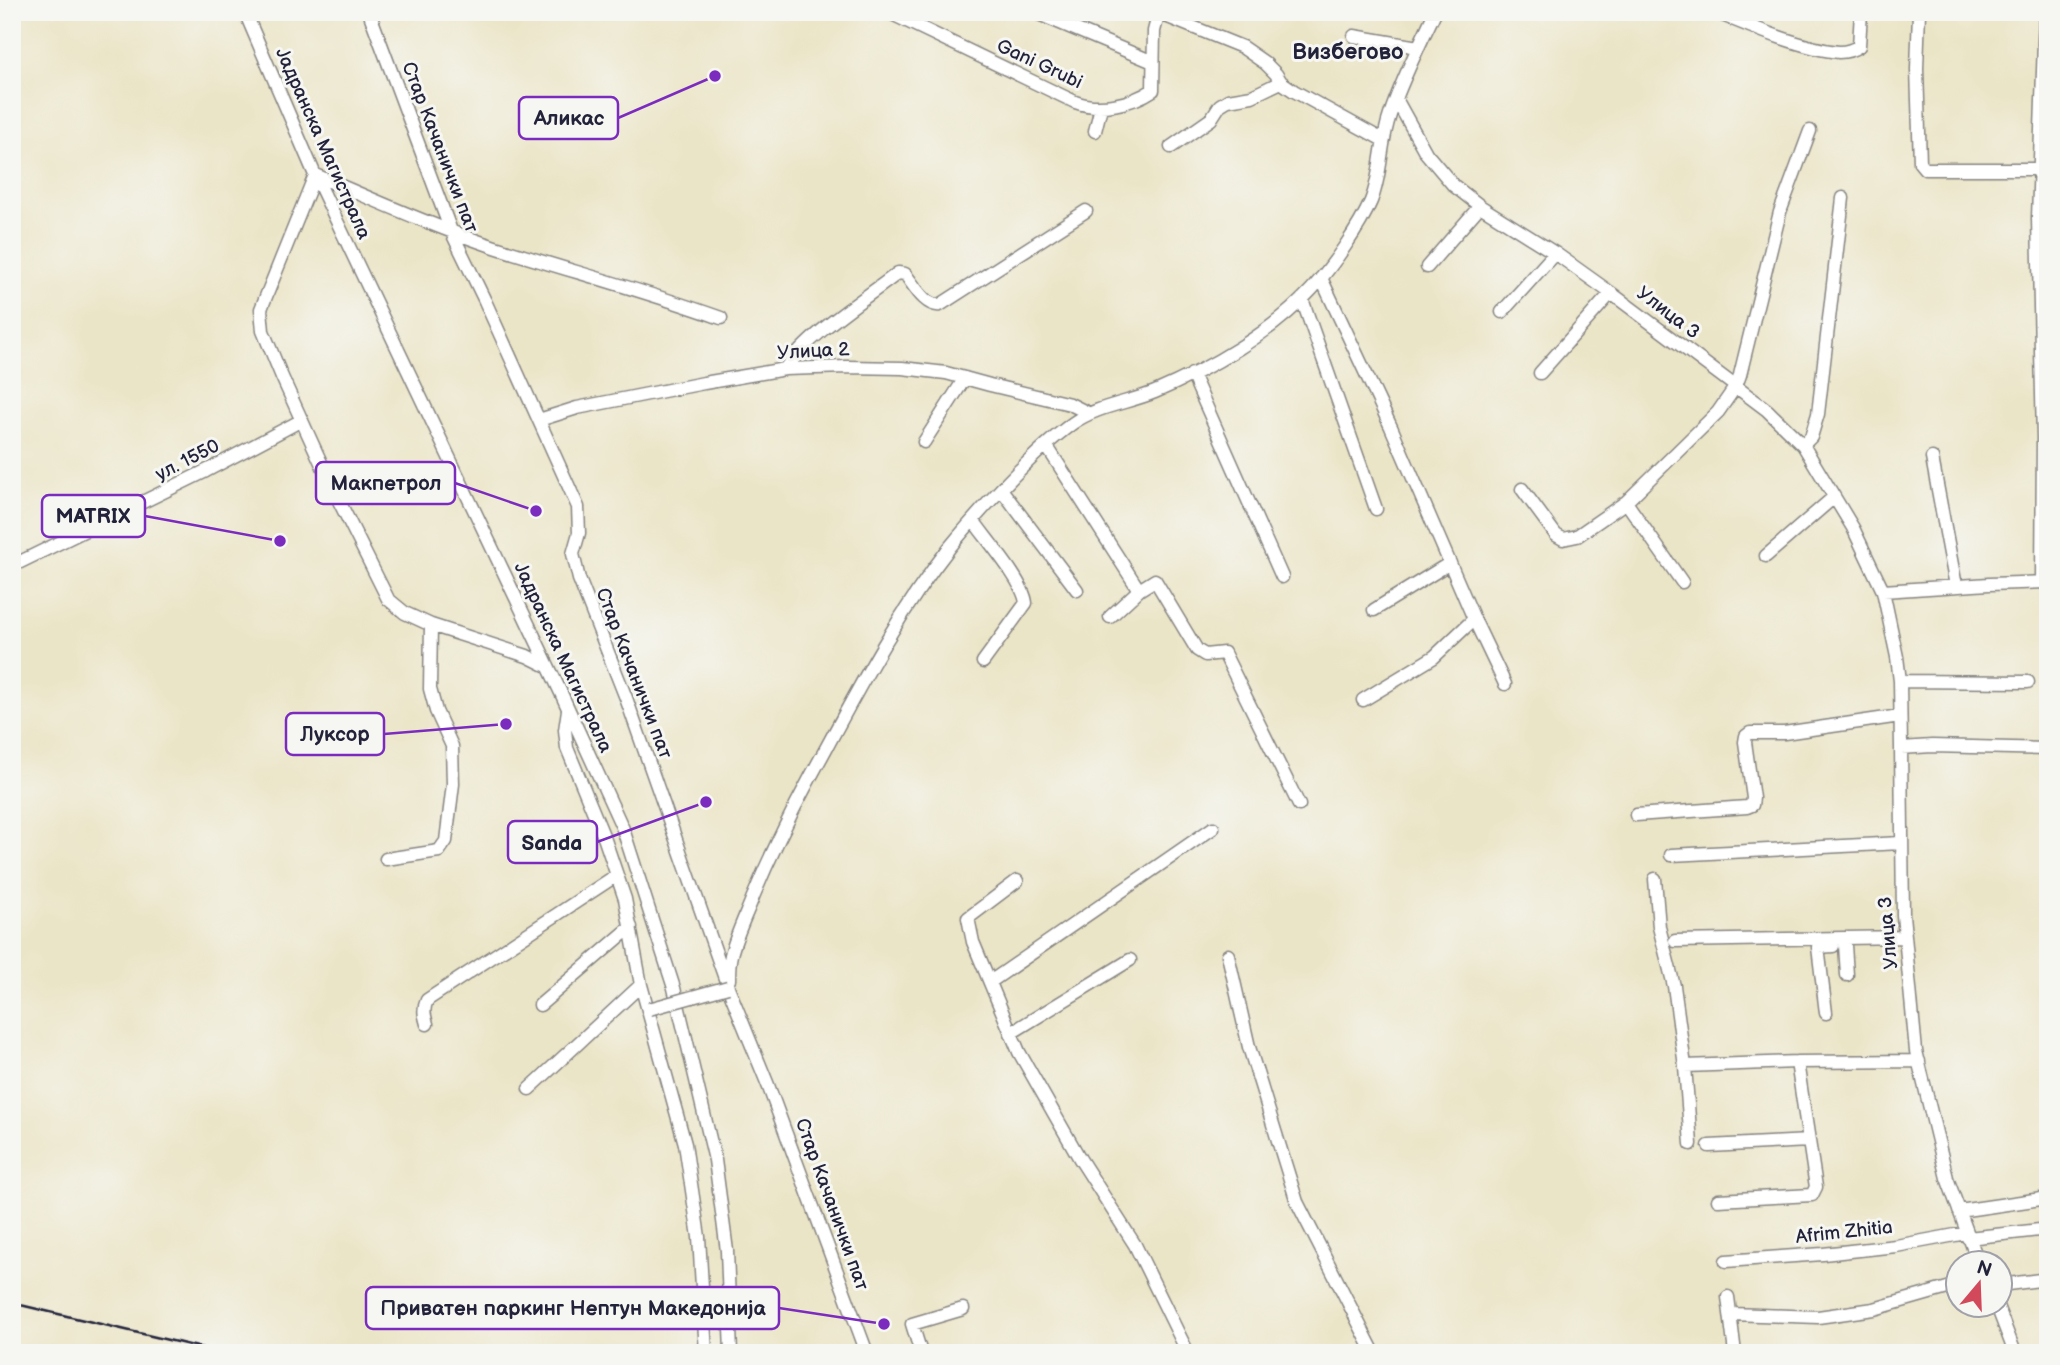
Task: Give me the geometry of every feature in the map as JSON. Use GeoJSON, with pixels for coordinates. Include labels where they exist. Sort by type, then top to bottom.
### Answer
{"type":"FeatureCollection","features":[{"type":"Feature","properties":{"kind":"street","name":"Јадранска Магистрала"},"geometry":{"type":"LineString","coordinates":[[245,12],[315,175],[623,829],[674,988],[715,1160],[727,1251],[731,1353]]}},
{"type":"Feature","properties":{"kind":"street","name":"Стар Качанички пат"},"geometry":{"type":"LineString","coordinates":[[369,12],[450,231],[578,508],[579,533],[573,554],[579,579],[626,698],[728,987],[768,1085],[867,1353]]}},
{"type":"Feature","properties":{"kind":"street","name":"Gani Grubi"},"geometry":{"type":"LineString","coordinates":[[888,12],[1075,102],[1101,107],[1132,100],[1153,90],[1154,31],[1159,13],[1242,47],[1265,63],[1281,82],[1383,140]]}},
{"type":"Feature","properties":{"kind":"street"},"geometry":{"type":"LineString","coordinates":[[1034,12],[1153,62]]}},
{"type":"Feature","properties":{"kind":"street"},"geometry":{"type":"LineString","coordinates":[[649,1009],[728,987],[730,957],[783,827],[885,643],[922,585],[949,547],[1001,489],[1071,424],[1088,413],[1124,404],[1157,391],[1225,356],[1267,329],[1302,299],[1321,278],[1371,201],[1383,140],[1396,99],[1410,62],[1435,12]]}},
{"type":"Feature","properties":{"kind":"street"},"geometry":{"type":"LineString","coordinates":[[1714,12],[1804,44],[1841,52],[1859,46],[1861,12]]}},
{"type":"Feature","properties":{"kind":"street"},"geometry":{"type":"LineString","coordinates":[[1919,12],[1917,69],[1920,163],[1925,169],[2040,169]]}},
{"type":"Feature","properties":{"kind":"street"},"geometry":{"type":"LineString","coordinates":[[1883,591],[2045,582],[2046,438],[2038,218],[2044,190],[2040,169],[2045,12]]}},
{"type":"Feature","properties":{"kind":"street"},"geometry":{"type":"LineString","coordinates":[[1354,36],[1418,47]]}},
{"type":"Feature","properties":{"kind":"street"},"geometry":{"type":"LineString","coordinates":[[1171,146],[1211,120],[1220,105],[1228,100],[1252,96],[1281,82]]}},
{"type":"Feature","properties":{"kind":"street","name":"Улица 3"},"geometry":{"type":"LineString","coordinates":[[1396,99],[1426,153],[1453,185],[1480,206],[1555,253],[1611,293],[1767,411],[1803,445],[1853,528],[1883,591],[1895,641],[1900,681],[1902,915],[1916,1051],[1947,1178],[1973,1250]]}},
{"type":"Feature","properties":{"kind":"street"},"geometry":{"type":"LineString","coordinates":[[1096,131],[1101,107]]}},
{"type":"Feature","properties":{"kind":"street"},"geometry":{"type":"LineString","coordinates":[[1522,489],[1556,535],[1563,539],[1577,536],[1626,502],[1718,412],[1736,386],[1780,212],[1811,131]]}},
{"type":"Feature","properties":{"kind":"street"},"geometry":{"type":"LineString","coordinates":[[547,666],[527,656],[431,625],[405,613],[388,598],[333,489],[262,331],[261,309],[315,175],[450,231],[721,318]]}},
{"type":"Feature","properties":{"kind":"street"},"geometry":{"type":"LineString","coordinates":[[1803,445],[1811,437],[1818,414],[1843,198]]}},
{"type":"Feature","properties":{"kind":"street"},"geometry":{"type":"LineString","coordinates":[[1427,267],[1480,206]]}},
{"type":"Feature","properties":{"kind":"street"},"geometry":{"type":"LineString","coordinates":[[785,369],[795,355],[822,331],[898,273],[905,274],[929,303],[940,305],[1086,211]]}},
{"type":"Feature","properties":{"kind":"street"},"geometry":{"type":"LineString","coordinates":[[1502,312],[1555,253]]}},
{"type":"Feature","properties":{"kind":"street"},"geometry":{"type":"LineString","coordinates":[[1321,278],[1391,427],[1505,684]]}},
{"type":"Feature","properties":{"kind":"street"},"geometry":{"type":"LineString","coordinates":[[1540,373],[1611,293]]}},
{"type":"Feature","properties":{"kind":"street"},"geometry":{"type":"LineString","coordinates":[[1302,299],[1377,509]]}},
{"type":"Feature","properties":{"kind":"street","name":"Улица 2"},"geometry":{"type":"LineString","coordinates":[[539,421],[577,408],[785,369],[902,368],[946,373],[1070,404],[1088,413]]}},
{"type":"Feature","properties":{"kind":"street"},"geometry":{"type":"LineString","coordinates":[[1192,374],[1282,577]]}},
{"type":"Feature","properties":{"kind":"street"},"geometry":{"type":"LineString","coordinates":[[924,442],[965,379]]}},
{"type":"Feature","properties":{"kind":"street","name":"ул. 1550"},"geometry":{"type":"LineString","coordinates":[[12,566],[206,471],[302,420]]}},
{"type":"Feature","properties":{"kind":"street"},"geometry":{"type":"LineString","coordinates":[[1046,445],[1139,590]]}},
{"type":"Feature","properties":{"kind":"street"},"geometry":{"type":"LineString","coordinates":[[1932,458],[1956,586]]}},
{"type":"Feature","properties":{"kind":"street"},"geometry":{"type":"LineString","coordinates":[[1001,489],[1077,590]]}},
{"type":"Feature","properties":{"kind":"street"},"geometry":{"type":"LineString","coordinates":[[1766,556],[1835,497]]}},
{"type":"Feature","properties":{"kind":"street"},"geometry":{"type":"LineString","coordinates":[[1626,502],[1682,582]]}},
{"type":"Feature","properties":{"kind":"street"},"geometry":{"type":"LineString","coordinates":[[973,520],[1025,594],[1026,603],[983,662]]}},
{"type":"Feature","properties":{"kind":"street"},"geometry":{"type":"LineString","coordinates":[[1374,610],[1450,563]]}},
{"type":"Feature","properties":{"kind":"street"},"geometry":{"type":"LineString","coordinates":[[1110,617],[1139,590],[1155,580],[1197,650],[1205,655],[1224,653],[1299,805]]}},
{"type":"Feature","properties":{"kind":"street"},"geometry":{"type":"LineString","coordinates":[[1363,700],[1434,657],[1474,619]]}},
{"type":"Feature","properties":{"kind":"street"},"geometry":{"type":"LineString","coordinates":[[386,859],[439,851],[446,841],[453,784],[452,746],[436,711],[430,689],[431,625]]}},
{"type":"Feature","properties":{"kind":"street"},"geometry":{"type":"LineString","coordinates":[[1900,681],[2028,682]]}},
{"type":"Feature","properties":{"kind":"street"},"geometry":{"type":"LineString","coordinates":[[568,710],[565,730],[567,748],[617,875],[631,927],[642,985],[685,1144],[699,1237],[706,1353]]}},
{"type":"Feature","properties":{"kind":"street"},"geometry":{"type":"LineString","coordinates":[[1636,816],[1752,805],[1745,742],[1750,733],[1784,733],[1900,716]]}},
{"type":"Feature","properties":{"kind":"street"},"geometry":{"type":"LineString","coordinates":[[1901,748],[1932,746],[2048,750]]}},
{"type":"Feature","properties":{"kind":"street"},"geometry":{"type":"LineString","coordinates":[[990,982],[1213,828]]}},
{"type":"Feature","properties":{"kind":"street"},"geometry":{"type":"LineString","coordinates":[[1671,855],[1901,843]]}},
{"type":"Feature","properties":{"kind":"street"},"geometry":{"type":"LineString","coordinates":[[427,1024],[424,1013],[427,1000],[617,875]]}},
{"type":"Feature","properties":{"kind":"street"},"geometry":{"type":"LineString","coordinates":[[1656,879],[1659,927],[1674,986],[1685,1066],[1691,1144]]}},
{"type":"Feature","properties":{"kind":"street"},"geometry":{"type":"LineString","coordinates":[[1017,881],[968,918],[973,942],[1019,1052],[1080,1159],[1135,1245],[1188,1353]]}},
{"type":"Feature","properties":{"kind":"street"},"geometry":{"type":"LineString","coordinates":[[540,1006],[631,927]]}},
{"type":"Feature","properties":{"kind":"street"},"geometry":{"type":"LineString","coordinates":[[1675,942],[1906,941]]}},
{"type":"Feature","properties":{"kind":"street"},"geometry":{"type":"LineString","coordinates":[[1826,1013],[1818,947],[1906,941]]}},
{"type":"Feature","properties":{"kind":"street"},"geometry":{"type":"LineString","coordinates":[[1845,946],[1847,975]]}},
{"type":"Feature","properties":{"kind":"street"},"geometry":{"type":"LineString","coordinates":[[1228,955],[1249,1046],[1297,1202],[1374,1353]]}},
{"type":"Feature","properties":{"kind":"street"},"geometry":{"type":"LineString","coordinates":[[1011,1033],[1130,960]]}},
{"type":"Feature","properties":{"kind":"street"},"geometry":{"type":"LineString","coordinates":[[528,1089],[642,985]]}},
{"type":"Feature","properties":{"kind":"street"},"geometry":{"type":"LineString","coordinates":[[1685,1066],[1919,1060]]}},
{"type":"Feature","properties":{"kind":"street"},"geometry":{"type":"LineString","coordinates":[[1718,1200],[1812,1195],[1816,1187],[1797,1062]]}},
{"type":"Feature","properties":{"kind":"street"},"geometry":{"type":"LineString","coordinates":[[1709,1146],[1809,1141]]}},
{"type":"Feature","properties":{"kind":"street"},"geometry":{"type":"LineString","coordinates":[[1958,1211],[2048,1198]]}},
{"type":"Feature","properties":{"kind":"street","name":"Afrim Zhitia"},"geometry":{"type":"LineString","coordinates":[[1726,1261],[1823,1254],[2048,1229]]}},
{"type":"Feature","properties":{"kind":"street"},"geometry":{"type":"LineString","coordinates":[[2014,1283],[2048,1279]]}},
{"type":"Feature","properties":{"kind":"street"},"geometry":{"type":"LineString","coordinates":[[1731,1314],[1818,1317],[1874,1309],[1944,1289]]}},
{"type":"Feature","properties":{"kind":"street"},"geometry":{"type":"LineString","coordinates":[[1728,1297],[1735,1353]]}},
{"type":"Feature","properties":{"kind":"street"},"geometry":{"type":"LineString","coordinates":[[922,1353],[912,1324],[962,1309]]}},
{"type":"Feature","properties":{"kind":"street"},"geometry":{"type":"LineString","coordinates":[[2002,1320],[2015,1353]]}},
{"type":"Feature","properties":{"kind":"railway"},"geometry":{"type":"LineString","coordinates":[[12,1303],[223,1353]]}},
{"type":"Feature","properties":{"kind":"place","name":"Аликас"},"geometry":{"type":"Point","coordinates":[715,76]}},
{"type":"Feature","properties":{"kind":"place","name":"Макпетрол"},"geometry":{"type":"Point","coordinates":[536,511]}},
{"type":"Feature","properties":{"kind":"place","name":"MATRIX"},"geometry":{"type":"Point","coordinates":[280,541]}},
{"type":"Feature","properties":{"kind":"place","name":"Луксор"},"geometry":{"type":"Point","coordinates":[506,724]}},
{"type":"Feature","properties":{"kind":"place","name":"Sanda"},"geometry":{"type":"Point","coordinates":[706,802]}},
{"type":"Feature","properties":{"kind":"place","name":"Приватен паркинг Нептун Македонија"},"geometry":{"type":"Point","coordinates":[884,1324]}},
{"type":"Feature","properties":{"kind":"district","name":"Визбегово"},"geometry":{"type":"Point","coordinates":[1348,51]}}]}
